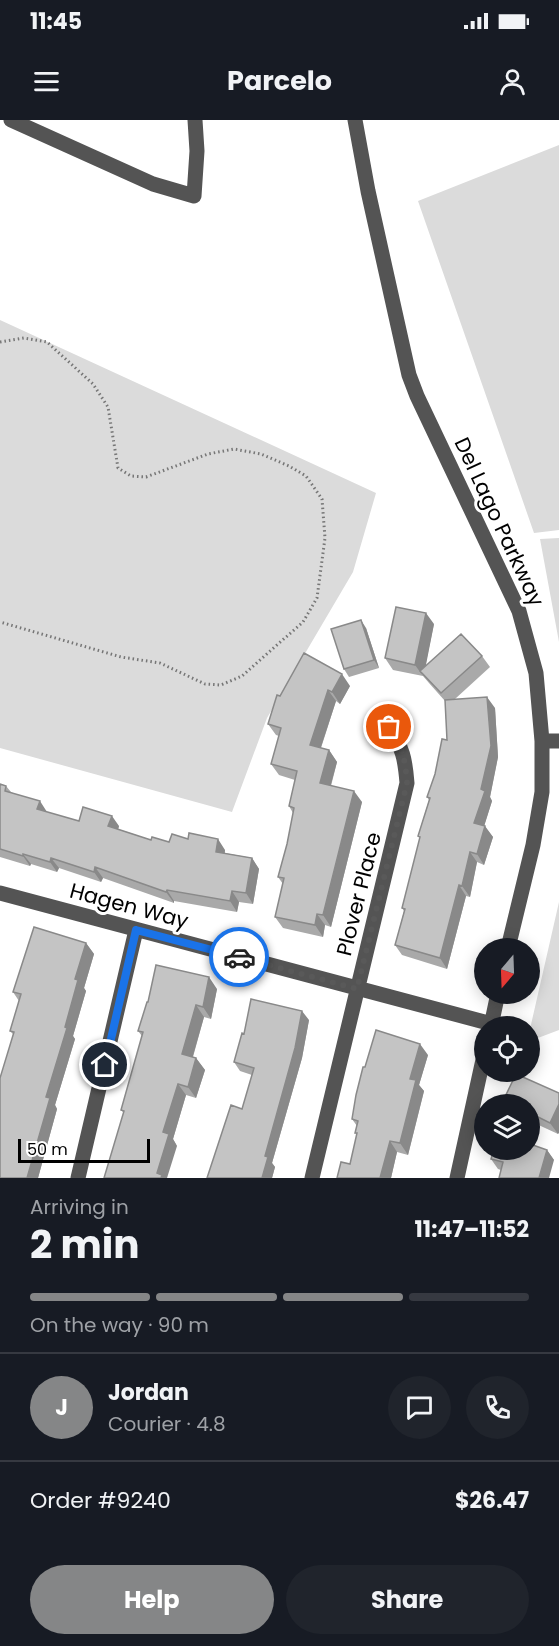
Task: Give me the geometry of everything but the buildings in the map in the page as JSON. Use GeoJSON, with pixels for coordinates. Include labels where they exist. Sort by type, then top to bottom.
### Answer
{"type":"FeatureCollection","features":[{"type":"Feature","properties":{"kind":"street"},"geometry":{"type":"LineString","coordinates":[[11,120],[153,184],[194,196],[197,151],[195,120]]}},
{"type":"Feature","properties":{"kind":"street","name":"Del Lago Parkway"},"geometry":{"type":"LineString","coordinates":[[355,120],[368,191],[409,375],[519,611],[536,673],[542,741],[542,792],[533,845],[510,938]]}},
{"type":"Feature","properties":{"kind":"street","name":"Plover Place"},"geometry":{"type":"LineString","coordinates":[[312,1178],[407,783],[405,758],[399,742],[389,727]]}},
{"type":"Feature","properties":{"kind":"street"},"geometry":{"type":"LineString","coordinates":[[542,741],[559,741]]}},
{"type":"Feature","properties":{"kind":"street","name":"Hagen Way"},"geometry":{"type":"LineString","coordinates":[[0,893],[474,1020]]}},
{"type":"Feature","properties":{"kind":"street"},"geometry":{"type":"LineString","coordinates":[[78,1178],[136,930]]}},
{"type":"Feature","properties":{"kind":"street"},"geometry":{"type":"LineString","coordinates":[[457,1178],[478,1082]]}},
{"type":"Feature","properties":{"kind":"path"},"geometry":{"type":"LineString","coordinates":[[0,342],[24,338],[47,342],[93,384],[108,407],[118,468],[131,476],[146,477],[208,454],[234,449],[261,454],[306,476],[322,499],[326,538],[317,598],[303,622],[242,676],[220,685],[205,684],[160,663],[121,657],[0,622]]}},
{"type":"Feature","properties":{"kind":"shaded area"},"geometry":{"type":"Polygon","coordinates":[[[559,145],[559,530],[534,533],[418,201],[559,145]]]}},
{"type":"Feature","properties":{"kind":"shaded area"},"geometry":{"type":"Polygon","coordinates":[[[0,320],[376,493],[353,572],[267,718],[232,812],[0,748],[0,320]]]}},
{"type":"Feature","properties":{"kind":"shaded area"},"geometry":{"type":"Polygon","coordinates":[[[559,538],[559,642],[540,539],[559,538]]]}},
{"type":"Feature","properties":{"kind":"shaded area"},"geometry":{"type":"Polygon","coordinates":[[[559,902],[559,1030],[540,1037],[540,1016],[533,1016],[536,1004],[540,1004],[540,985],[559,902]]]}},
{"type":"Feature","properties":{"kind":"way so far"},"geometry":{"type":"LineString","coordinates":[[239,957],[357,989],[407,783],[405,758],[399,742],[389,727]]}},
{"type":"Feature","properties":{"kind":"route"},"geometry":{"type":"LineString","coordinates":[[105,1065],[136,930],[239,957]]}}]}
